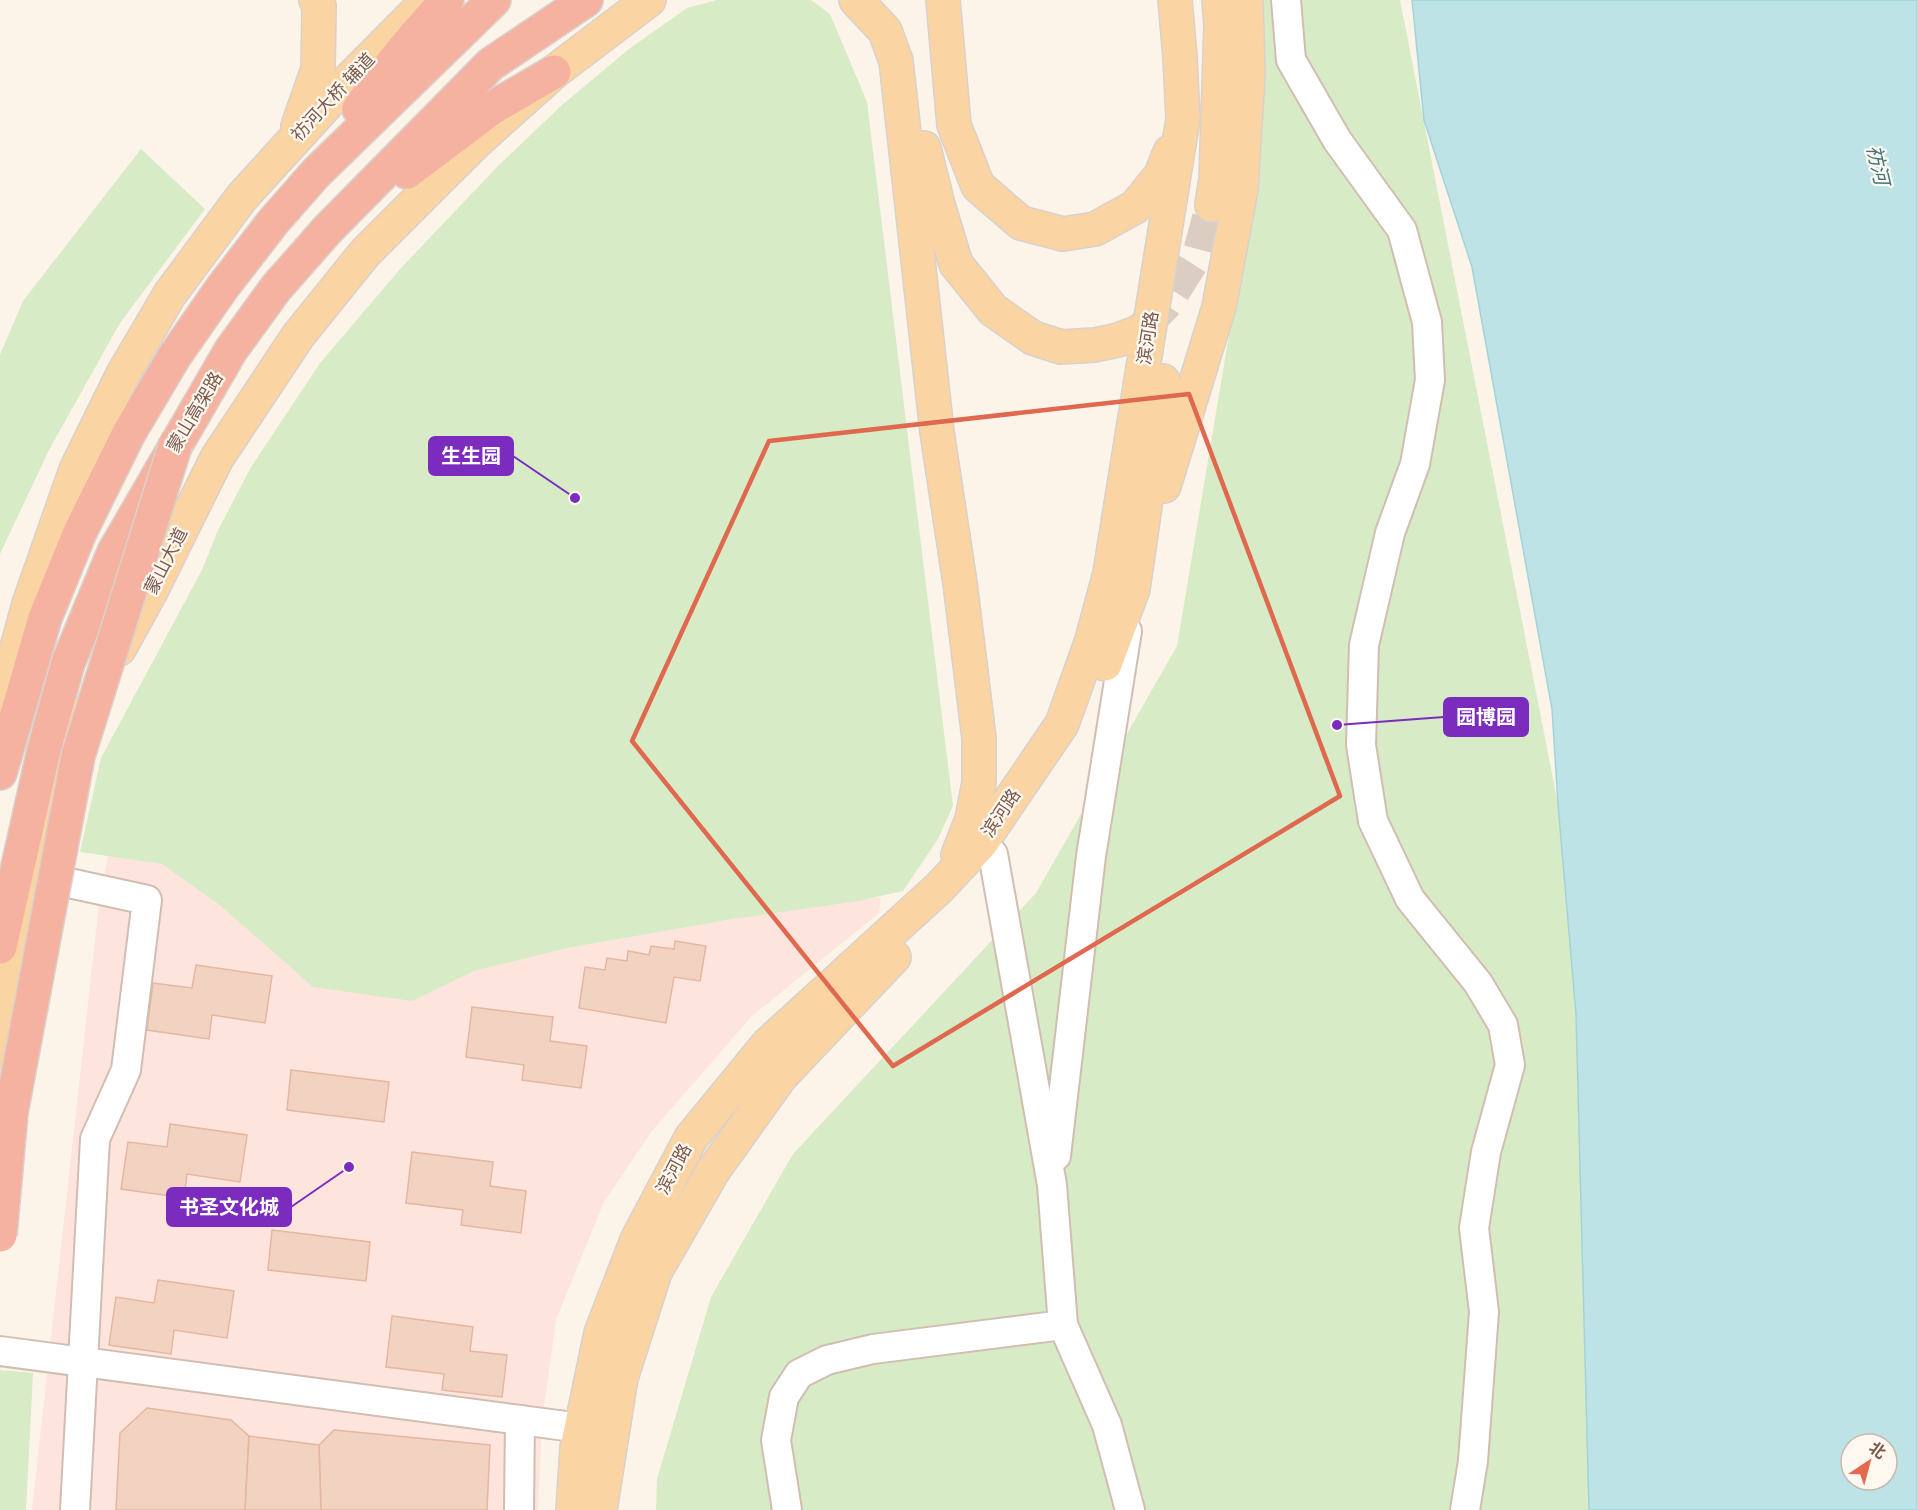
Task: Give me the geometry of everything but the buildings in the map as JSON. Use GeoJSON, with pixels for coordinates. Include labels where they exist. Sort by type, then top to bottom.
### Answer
{"type":"FeatureCollection","features":[{"type":"Feature","properties":{"kind":"highway"},"geometry":{"type":"LineString","coordinates":[[316,173],[377,82],[447,0]]}},
{"type":"Feature","properties":{"kind":"highway"},"geometry":{"type":"LineString","coordinates":[[0,710],[45,618],[80,532],[129,433],[174,357],[222,288],[316,173],[494,0]]}},
{"type":"Feature","properties":{"kind":"highway","name":"蒙山高架路"},"geometry":{"type":"LineString","coordinates":[[0,947],[44,750],[68,663],[114,552],[231,350],[276,288],[334,223],[491,64],[586,0]]}},
{"type":"Feature","properties":{"kind":"highway"},"geometry":{"type":"LineString","coordinates":[[334,223],[406,174],[492,108],[554,72]]}},
{"type":"Feature","properties":{"kind":"highway"},"geometry":{"type":"LineString","coordinates":[[0,1235],[10,1113],[78,756],[176,443]]}},
{"type":"Feature","properties":{"kind":"highway"},"geometry":{"type":"LineString","coordinates":[[0,773],[45,618]]}},
{"type":"Feature","properties":{"kind":"main road"},"geometry":{"type":"LineString","coordinates":[[293,140],[318,69],[319,6],[316,0]]}},
{"type":"Feature","properties":{"kind":"main road","name":"祊河大桥 辅道"},"geometry":{"type":"LineString","coordinates":[[0,710],[29,604],[76,470],[123,374],[170,294],[242,197],[386,41],[428,0]]}},
{"type":"Feature","properties":{"kind":"main road"},"geometry":{"type":"LineString","coordinates":[[856,0],[885,31],[922,137],[938,205],[956,264],[993,310],[1034,338],[1062,347],[1095,345],[1139,332]]}},
{"type":"Feature","properties":{"kind":"main road"},"geometry":{"type":"LineString","coordinates":[[943,0],[954,125],[978,186],[1021,223],[1063,234],[1095,229],[1135,207],[1161,175],[1183,119]]}},
{"type":"Feature","properties":{"kind":"main road","name":"滨河路"},"geometry":{"type":"LineString","coordinates":[[573,1510],[577,1448],[601,1333],[637,1240],[691,1138],[768,1044],[939,888],[981,843],[1062,724],[1092,640],[1110,573],[1183,119],[1175,0]]}},
{"type":"Feature","properties":{"kind":"main road","name":"滨河路"},"geometry":{"type":"LineString","coordinates":[[600,1510],[621,1378],[655,1272],[712,1171],[781,1076],[993,854],[1043,786],[1079,729],[1133,589],[1189,221],[1203,85],[1196,0]]}},
{"type":"Feature","properties":{"kind":"main road"},"geometry":{"type":"LineString","coordinates":[[1212,205],[1216,179],[1221,25],[1219,0]]}},
{"type":"Feature","properties":{"kind":"main road"},"geometry":{"type":"LineString","coordinates":[[1133,589],[1219,307],[1241,189],[1248,74],[1246,0]]}},
{"type":"Feature","properties":{"kind":"main road"},"geometry":{"type":"LineString","coordinates":[[554,72],[649,1]]}},
{"type":"Feature","properties":{"kind":"main road"},"geometry":{"type":"LineString","coordinates":[[896,61],[937,432],[960,584],[979,738],[979,783],[972,819],[962,849],[939,888]]}},
{"type":"Feature","properties":{"kind":"main road","name":"蒙山大道"},"geometry":{"type":"LineString","coordinates":[[0,1053],[26,901],[62,752],[151,591],[217,458],[298,336],[365,253],[476,142],[554,72]]}},
{"type":"Feature","properties":{"kind":"lane"},"geometry":{"type":"LineString","coordinates":[[1286,0],[1292,60],[1337,140],[1402,230],[1427,322],[1430,380],[1415,464],[1390,533],[1364,645],[1361,746],[1373,821],[1410,899],[1478,983],[1503,1025],[1510,1065],[1486,1152],[1474,1228],[1484,1312],[1473,1461],[1465,1510]]}},
{"type":"Feature","properties":{"kind":"lane"},"geometry":{"type":"LineString","coordinates":[[1053,1185],[1091,856],[1133,589]]}},
{"type":"Feature","properties":{"kind":"lane"},"geometry":{"type":"LineString","coordinates":[[993,854],[1053,1185],[1063,1325],[1107,1425],[1130,1510]]}},
{"type":"Feature","properties":{"kind":"lane"},"geometry":{"type":"LineString","coordinates":[[32,877],[147,900],[126,1070],[95,1139],[75,1510]]}},
{"type":"Feature","properties":{"kind":"lane"},"geometry":{"type":"LineString","coordinates":[[787,1510],[777,1440],[784,1397],[799,1374],[827,1360],[873,1349],[1063,1325]]}},
{"type":"Feature","properties":{"kind":"lane"},"geometry":{"type":"LineString","coordinates":[[0,1351],[581,1428]]}},
{"type":"Feature","properties":{"kind":"lane"},"geometry":{"type":"LineString","coordinates":[[519,1510],[520,1420]]}},
{"type":"Feature","properties":{"kind":"highlighted area"},"geometry":{"type":"Polygon","coordinates":[[[1189,394],[1340,796],[893,1066],[632,741],[769,441],[1189,394]]]}},
{"type":"Feature","properties":{"kind":"shaded area"},"geometry":{"type":"Polygon","coordinates":[[[108,856],[162,863],[221,906],[412,1000],[474,971],[568,948],[727,920],[881,897],[879,913],[752,1016],[652,1131],[604,1202],[556,1320],[542,1423],[538,1510],[32,1510],[99,903],[108,856]]]}},
{"type":"Feature","properties":{"kind":"green space"},"geometry":{"type":"Polygon","coordinates":[[[717,0],[811,0],[830,14],[867,102],[953,806],[938,839],[903,891],[858,901],[727,920],[568,948],[474,971],[412,1001],[313,987],[221,906],[162,864],[80,852],[101,758],[203,568],[218,530],[251,467],[320,363],[401,268],[498,166],[562,105],[629,49],[687,8],[717,0]]]}},
{"type":"Feature","properties":{"kind":"green space"},"geometry":{"type":"Polygon","coordinates":[[[1240,0],[1400,0],[1558,804],[1576,1014],[1589,1510],[656,1510],[657,1479],[711,1297],[793,1154],[1036,893],[1177,646],[1233,311],[1240,0]]]}},
{"type":"Feature","properties":{"kind":"green space"},"geometry":{"type":"Polygon","coordinates":[[[141,149],[205,209],[120,323],[50,448],[0,554],[0,355],[23,301],[141,149]]]}},
{"type":"Feature","properties":{"kind":"green space"},"geometry":{"type":"Polygon","coordinates":[[[0,1370],[33,1373],[26,1510],[0,1510],[0,1370]]]}},
{"type":"Feature","properties":{"kind":"water","name":"祊河"},"geometry":{"type":"Polygon","coordinates":[[[1412,0],[1917,0],[1917,1510],[1589,1510],[1576,1014],[1552,709],[1472,267],[1424,120],[1412,0]]]}},
{"type":"Feature","properties":{"kind":"tunnel"},"geometry":{"type":"LineString","coordinates":[[1142,328],[1165,305],[1200,250],[1212,205]]}},
{"type":"Feature","properties":{"kind":"place","name":"生生园"},"geometry":{"type":"Point","coordinates":[575,498]}},
{"type":"Feature","properties":{"kind":"place","name":"园博园"},"geometry":{"type":"Point","coordinates":[1337,725]}},
{"type":"Feature","properties":{"kind":"place","name":"书圣文化城"},"geometry":{"type":"Point","coordinates":[349,1167]}}]}
